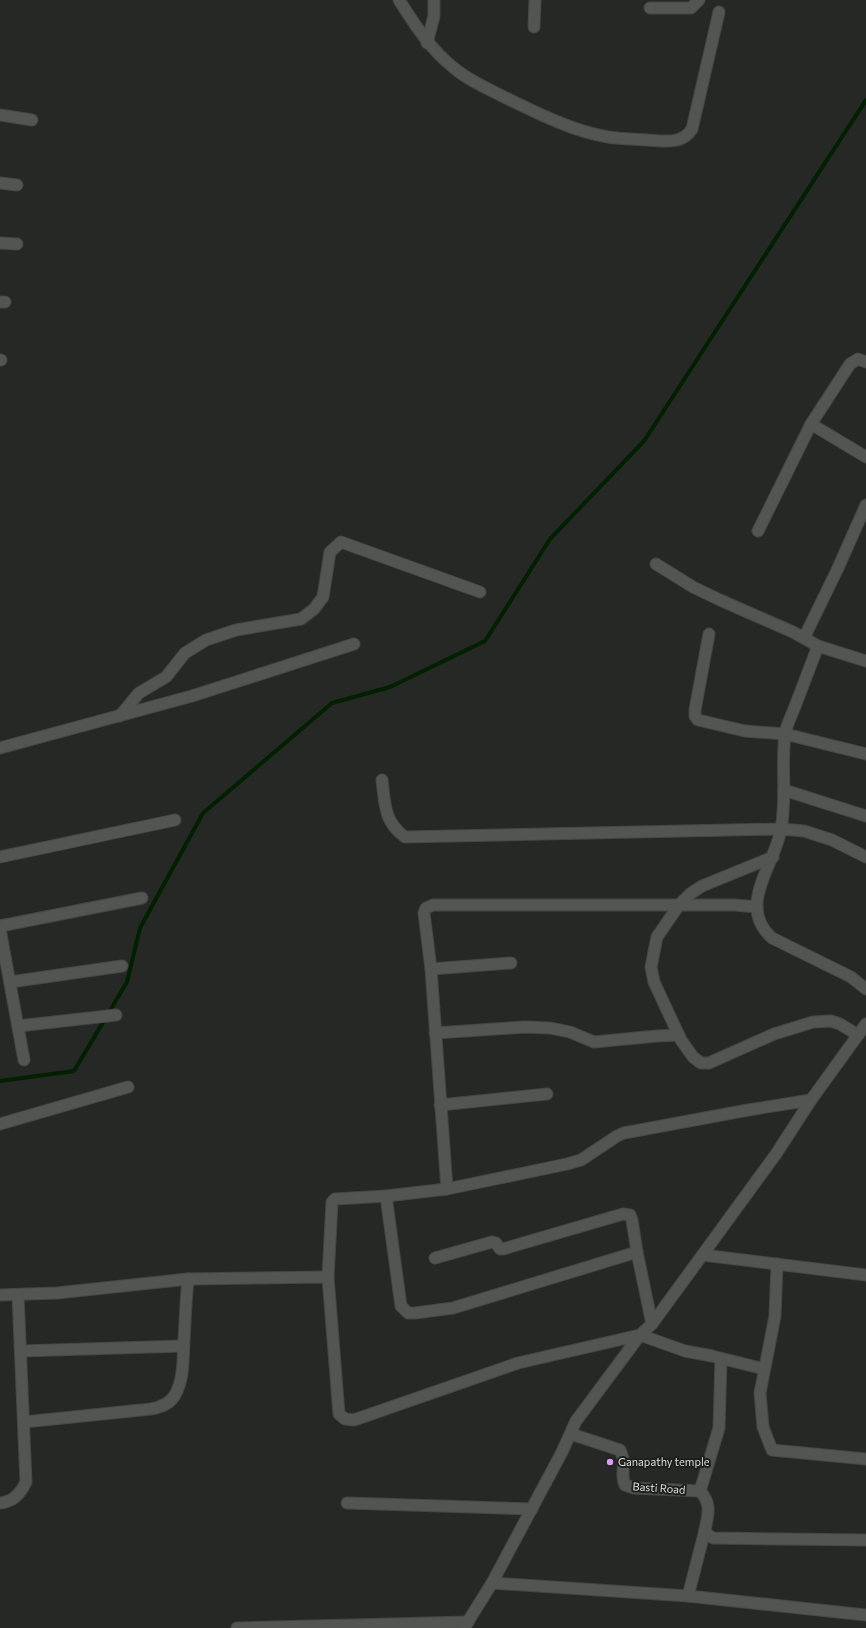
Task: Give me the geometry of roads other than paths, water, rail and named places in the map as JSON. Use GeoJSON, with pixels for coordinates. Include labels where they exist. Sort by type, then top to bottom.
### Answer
{"type":"FeatureCollection","features":[{"type":"Feature","properties":{"kind":"street"},"geometry":{"type":"LineString","coordinates":[[399,0],[427,43],[454,69],[470,80],[545,117],[596,134],[609,137],[670,141],[680,140],[688,136],[692,129],[719,12]]}},
{"type":"Feature","properties":{"kind":"street"},"geometry":{"type":"LineString","coordinates":[[427,43],[434,16],[434,0]]}},
{"type":"Feature","properties":{"kind":"street"},"geometry":{"type":"LineString","coordinates":[[534,27],[535,0]]}},
{"type":"Feature","properties":{"kind":"street"},"geometry":{"type":"LineString","coordinates":[[650,8],[691,8],[699,0]]}},
{"type":"Feature","properties":{"kind":"street"},"geometry":{"type":"LineString","coordinates":[[0,114],[32,120]]}},
{"type":"Feature","properties":{"kind":"street"},"geometry":{"type":"LineString","coordinates":[[0,183],[16,184]]}},
{"type":"Feature","properties":{"kind":"street"},"geometry":{"type":"LineString","coordinates":[[0,243],[17,244]]}},
{"type":"Feature","properties":{"kind":"street"},"geometry":{"type":"LineString","coordinates":[[758,532],[811,424],[850,364],[858,359],[866,362]]}},
{"type":"Feature","properties":{"kind":"street"},"geometry":{"type":"LineString","coordinates":[[811,424],[866,456]]}},
{"type":"Feature","properties":{"kind":"street"},"geometry":{"type":"LineString","coordinates":[[804,638],[838,568],[866,505]]}},
{"type":"Feature","properties":{"kind":"street"},"geometry":{"type":"LineString","coordinates":[[120,716],[139,693],[166,676],[185,653],[206,640],[236,630],[301,619],[314,609],[323,597],[330,552],[341,542],[480,592]]}},
{"type":"Feature","properties":{"kind":"street"},"geometry":{"type":"LineString","coordinates":[[656,564],[720,600],[793,632],[818,646],[866,660]]}},
{"type":"Feature","properties":{"kind":"street"},"geometry":{"type":"LineString","coordinates":[[709,634],[695,710],[695,716],[698,720],[745,731],[785,734],[866,754]]}},
{"type":"Feature","properties":{"kind":"street"},"geometry":{"type":"LineString","coordinates":[[0,748],[192,696],[354,644]]}},
{"type":"Feature","properties":{"kind":"street"},"geometry":{"type":"LineString","coordinates":[[818,646],[785,734],[784,790],[781,829],[773,856],[762,881],[757,900],[758,917],[764,931],[772,938],[851,977],[866,989]]}},
{"type":"Feature","properties":{"kind":"street"},"geometry":{"type":"LineString","coordinates":[[382,780],[385,808],[395,830],[405,837],[781,829],[804,831],[832,840],[866,857]]}},
{"type":"Feature","properties":{"kind":"street"},"geometry":{"type":"LineString","coordinates":[[784,790],[866,816]]}},
{"type":"Feature","properties":{"kind":"street"},"geometry":{"type":"LineString","coordinates":[[0,856],[175,820]]}},
{"type":"Feature","properties":{"kind":"street"},"geometry":{"type":"LineString","coordinates":[[773,856],[702,886],[690,894],[679,905],[657,937],[651,967],[654,982],[679,1035],[692,1057],[701,1062],[709,1063],[774,1034],[813,1022],[836,1022],[858,1035]]}},
{"type":"Feature","properties":{"kind":"street"},"geometry":{"type":"LineString","coordinates":[[0,926],[142,898]]}},
{"type":"Feature","properties":{"kind":"street"},"geometry":{"type":"LineString","coordinates":[[446,1189],[431,969],[424,913],[426,908],[433,905],[679,905],[757,907]]}},
{"type":"Feature","properties":{"kind":"street"},"geometry":{"type":"LineString","coordinates":[[0,929],[24,1060]]}},
{"type":"Feature","properties":{"kind":"street"},"geometry":{"type":"LineString","coordinates":[[431,969],[511,964]]}},
{"type":"Feature","properties":{"kind":"street"},"geometry":{"type":"LineString","coordinates":[[10,982],[122,966]]}},
{"type":"Feature","properties":{"kind":"street"},"geometry":{"type":"LineString","coordinates":[[18,1026],[116,1015]]}},
{"type":"Feature","properties":{"kind":"street"},"geometry":{"type":"LineString","coordinates":[[238,1628],[466,1625],[492,1583],[532,1509],[571,1434],[576,1421],[640,1334],[652,1324],[703,1255],[776,1154],[811,1100],[866,1024]]}},
{"type":"Feature","properties":{"kind":"street"},"geometry":{"type":"LineString","coordinates":[[435,1033],[525,1027],[550,1028],[570,1032],[594,1042],[679,1035]]}},
{"type":"Feature","properties":{"kind":"street"},"geometry":{"type":"LineString","coordinates":[[0,1124],[128,1087]]}},
{"type":"Feature","properties":{"kind":"street"},"geometry":{"type":"LineString","coordinates":[[440,1105],[547,1094]]}},
{"type":"Feature","properties":{"kind":"street"},"geometry":{"type":"LineString","coordinates":[[764,1369],[685,1350],[640,1334],[518,1363],[354,1420],[345,1419],[339,1414],[328,1277],[332,1202],[338,1199],[386,1196],[446,1189],[581,1160],[617,1136],[637,1130],[811,1100]]}},
{"type":"Feature","properties":{"kind":"street"},"geometry":{"type":"LineString","coordinates":[[386,1196],[401,1306],[408,1313],[453,1308],[637,1252]]}},
{"type":"Feature","properties":{"kind":"street"},"geometry":{"type":"LineString","coordinates":[[435,1258],[492,1242],[496,1243],[500,1249],[503,1249],[623,1214],[630,1216],[652,1324]]}},
{"type":"Feature","properties":{"kind":"street"},"geometry":{"type":"LineString","coordinates":[[703,1255],[866,1276]]}},
{"type":"Feature","properties":{"kind":"street"},"geometry":{"type":"LineString","coordinates":[[777,1264],[775,1316],[760,1393],[763,1427],[772,1450],[866,1459]]}},
{"type":"Feature","properties":{"kind":"street"},"geometry":{"type":"LineString","coordinates":[[0,1295],[58,1294],[188,1279],[328,1277]]}},
{"type":"Feature","properties":{"kind":"street"},"geometry":{"type":"LineString","coordinates":[[24,1422],[151,1409],[164,1406],[174,1396],[178,1388],[183,1368],[183,1346],[188,1279]]}},
{"type":"Feature","properties":{"kind":"street"},"geometry":{"type":"LineString","coordinates":[[0,1503],[5,1503],[17,1497],[26,1482],[18,1295]]}},
{"type":"Feature","properties":{"kind":"street"},"geometry":{"type":"LineString","coordinates":[[21,1351],[183,1346]]}},
{"type":"Feature","properties":{"kind":"street"},"geometry":{"type":"LineString","coordinates":[[700,1491],[719,1428],[721,1358]]}},
{"type":"Feature","properties":{"kind":"street","name":"Basti Road"},"geometry":{"type":"LineString","coordinates":[[571,1434],[620,1450],[624,1462],[622,1478],[625,1484],[634,1488],[700,1491],[707,1498],[709,1509],[705,1530],[688,1596]]}},
{"type":"Feature","properties":{"kind":"street"},"geometry":{"type":"LineString","coordinates":[[347,1503],[532,1509]]}},
{"type":"Feature","properties":{"kind":"street"},"geometry":{"type":"LineString","coordinates":[[705,1530],[708,1535],[713,1538],[866,1540]]}},
{"type":"Feature","properties":{"kind":"street"},"geometry":{"type":"LineString","coordinates":[[492,1583],[688,1596],[866,1615]]}},
{"type":"Feature","properties":{"kind":"waterway"},"geometry":{"type":"LineString","coordinates":[[0,1081],[74,1071],[127,982],[140,928],[203,813],[332,703],[390,687],[485,641],[550,539],[644,441],[866,100]]}},
{"type":"Feature","properties":{"kind":"place","name":"Ganapathy temple"},"geometry":{"type":"Point","coordinates":[610,1462]}}]}
